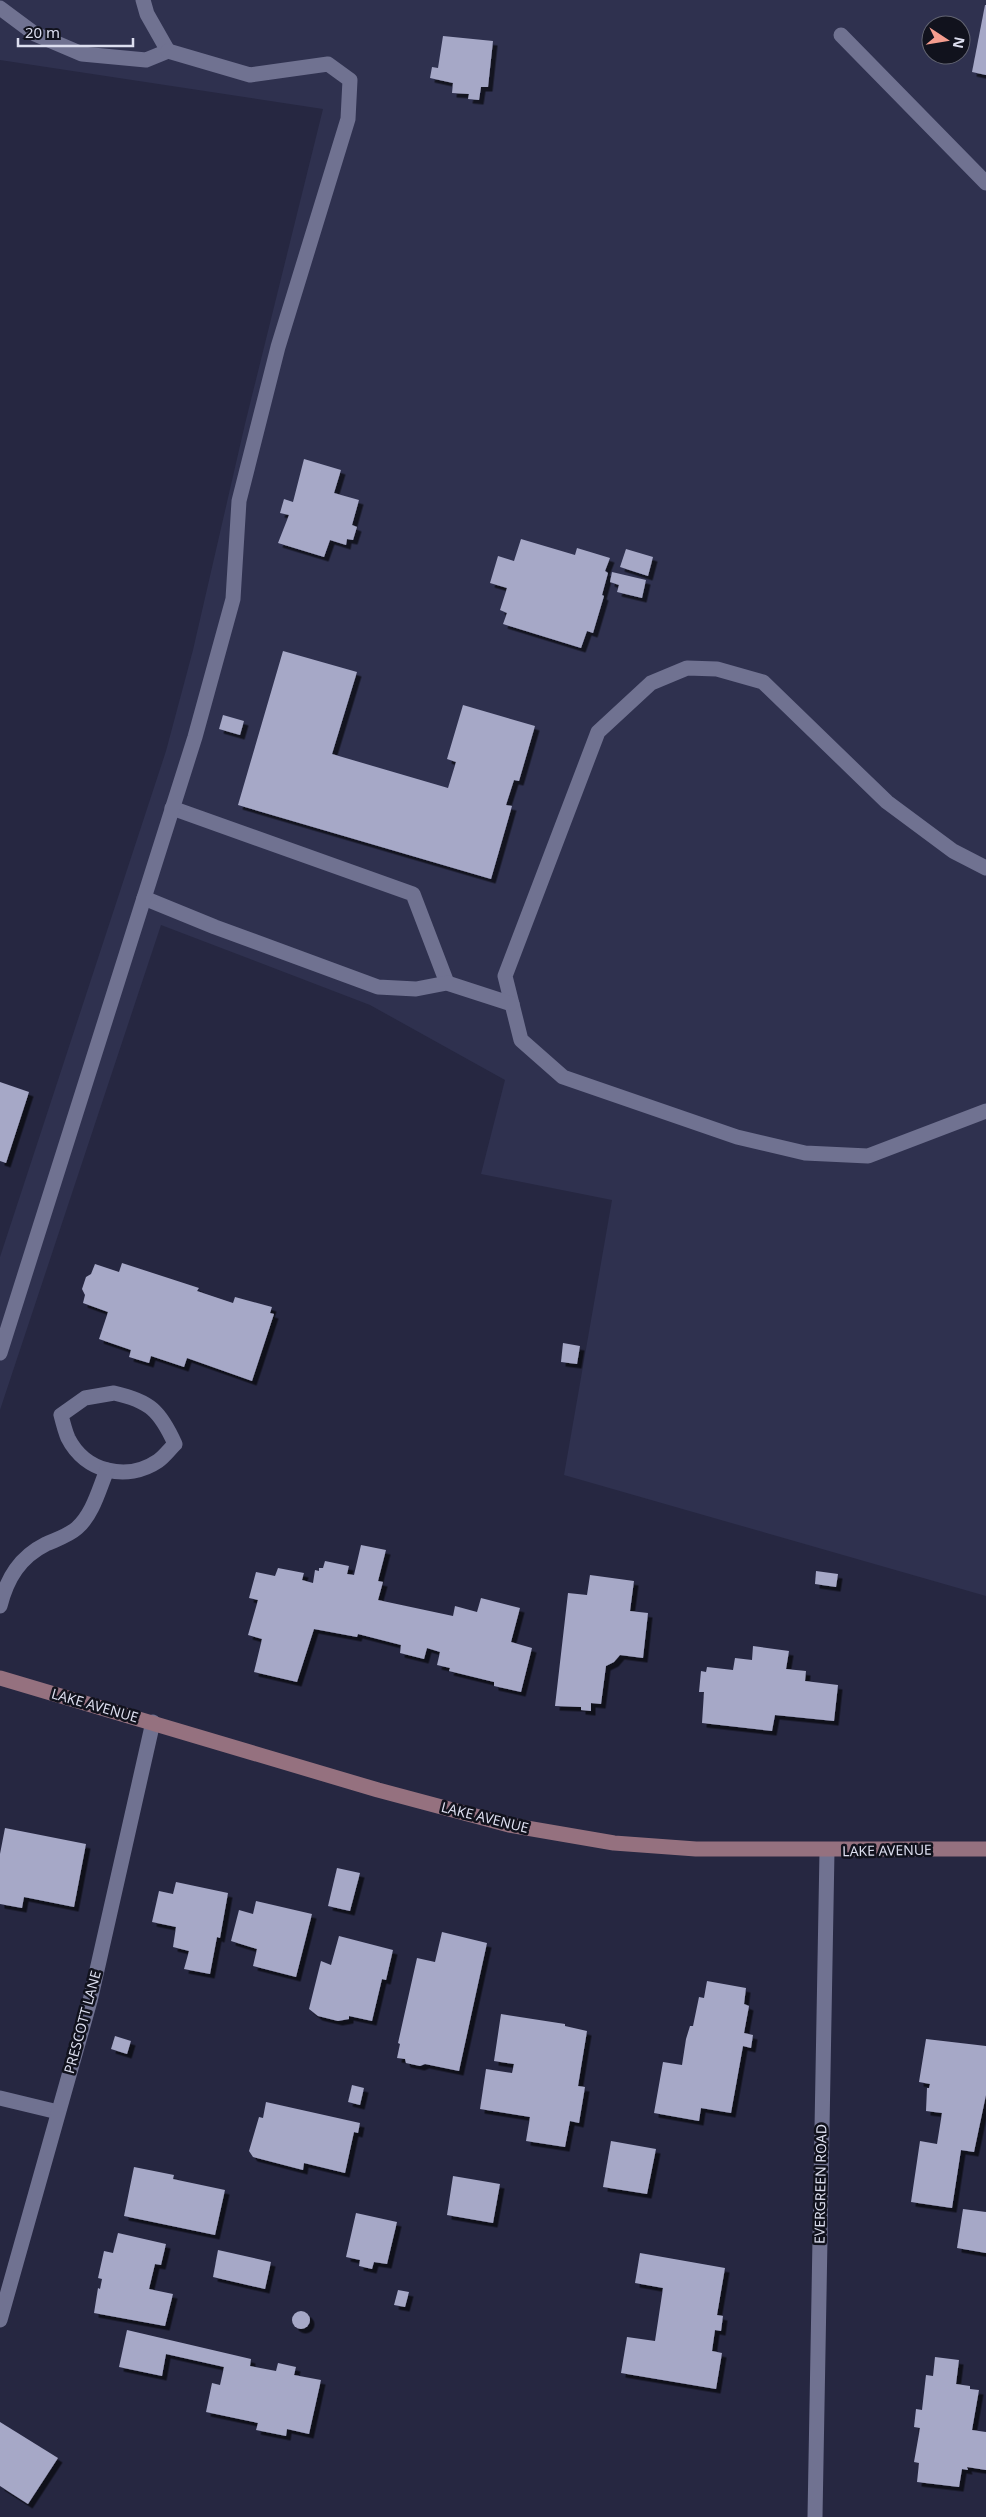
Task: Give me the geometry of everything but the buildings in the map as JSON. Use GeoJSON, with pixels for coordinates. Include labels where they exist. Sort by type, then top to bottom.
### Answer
{"type":"FeatureCollection","features":[{"type":"Feature","properties":{"kind":"main road","name":"LAKE AVENUE"},"geometry":{"type":"LineString","coordinates":[[0,1678],[378,1790],[509,1825],[614,1843],[696,1849],[827,1851],[986,1849]]}},
{"type":"Feature","properties":{"kind":"street"},"geometry":{"type":"LineString","coordinates":[[143,0],[147,14],[168,51]]}},
{"type":"Feature","properties":{"kind":"street"},"geometry":{"type":"LineString","coordinates":[[0,8],[35,34],[82,54],[146,60],[168,51],[250,76],[328,64],[350,80],[348,119],[278,347],[239,501],[233,599],[195,737],[0,1353]]}},
{"type":"Feature","properties":{"kind":"street"},"geometry":{"type":"LineString","coordinates":[[841,35],[986,184]]}},
{"type":"Feature","properties":{"kind":"street"},"geometry":{"type":"LineString","coordinates":[[986,868],[953,851],[887,802],[763,682],[717,669],[687,668],[651,683],[598,732],[505,976],[521,1040],[563,1077],[737,1137],[805,1153],[868,1156],[986,1111]]}},
{"type":"Feature","properties":{"kind":"street"},"geometry":{"type":"LineString","coordinates":[[172,808],[414,894],[448,983]]}},
{"type":"Feature","properties":{"kind":"street"},"geometry":{"type":"LineString","coordinates":[[144,898],[215,927],[378,987],[416,989],[448,983],[512,1004]]}},
{"type":"Feature","properties":{"kind":"street"},"geometry":{"type":"LineString","coordinates":[[114,1393],[136,1398],[153,1409],[161,1417],[174,1444],[159,1461],[139,1470],[118,1473],[107,1470],[97,1468],[80,1455],[68,1438],[61,1415],[85,1398],[100,1394],[114,1393]]}},
{"type":"Feature","properties":{"kind":"street"},"geometry":{"type":"LineString","coordinates":[[0,1606],[4,1591],[19,1562],[37,1549],[77,1528],[89,1514],[107,1470]]}},
{"type":"Feature","properties":{"kind":"street","name":"PRESCOTT LANE"},"geometry":{"type":"LineString","coordinates":[[0,2320],[90,2001],[153,1722]]}},
{"type":"Feature","properties":{"kind":"street","name":"EVERGREEN ROAD"},"geometry":{"type":"LineString","coordinates":[[814,2517],[827,1851]]}},
{"type":"Feature","properties":{"kind":"street"},"geometry":{"type":"LineString","coordinates":[[0,2098],[58,2112]]}},
{"type":"Feature","properties":{"kind":"shaded area"},"geometry":{"type":"Polygon","coordinates":[[[0,0],[986,0],[986,1596],[564,1475],[612,1200],[481,1174],[505,1080],[370,1005],[161,925],[0,1410],[0,1257],[166,751],[193,650],[245,424],[323,109],[0,60],[0,0]]]}}]}
